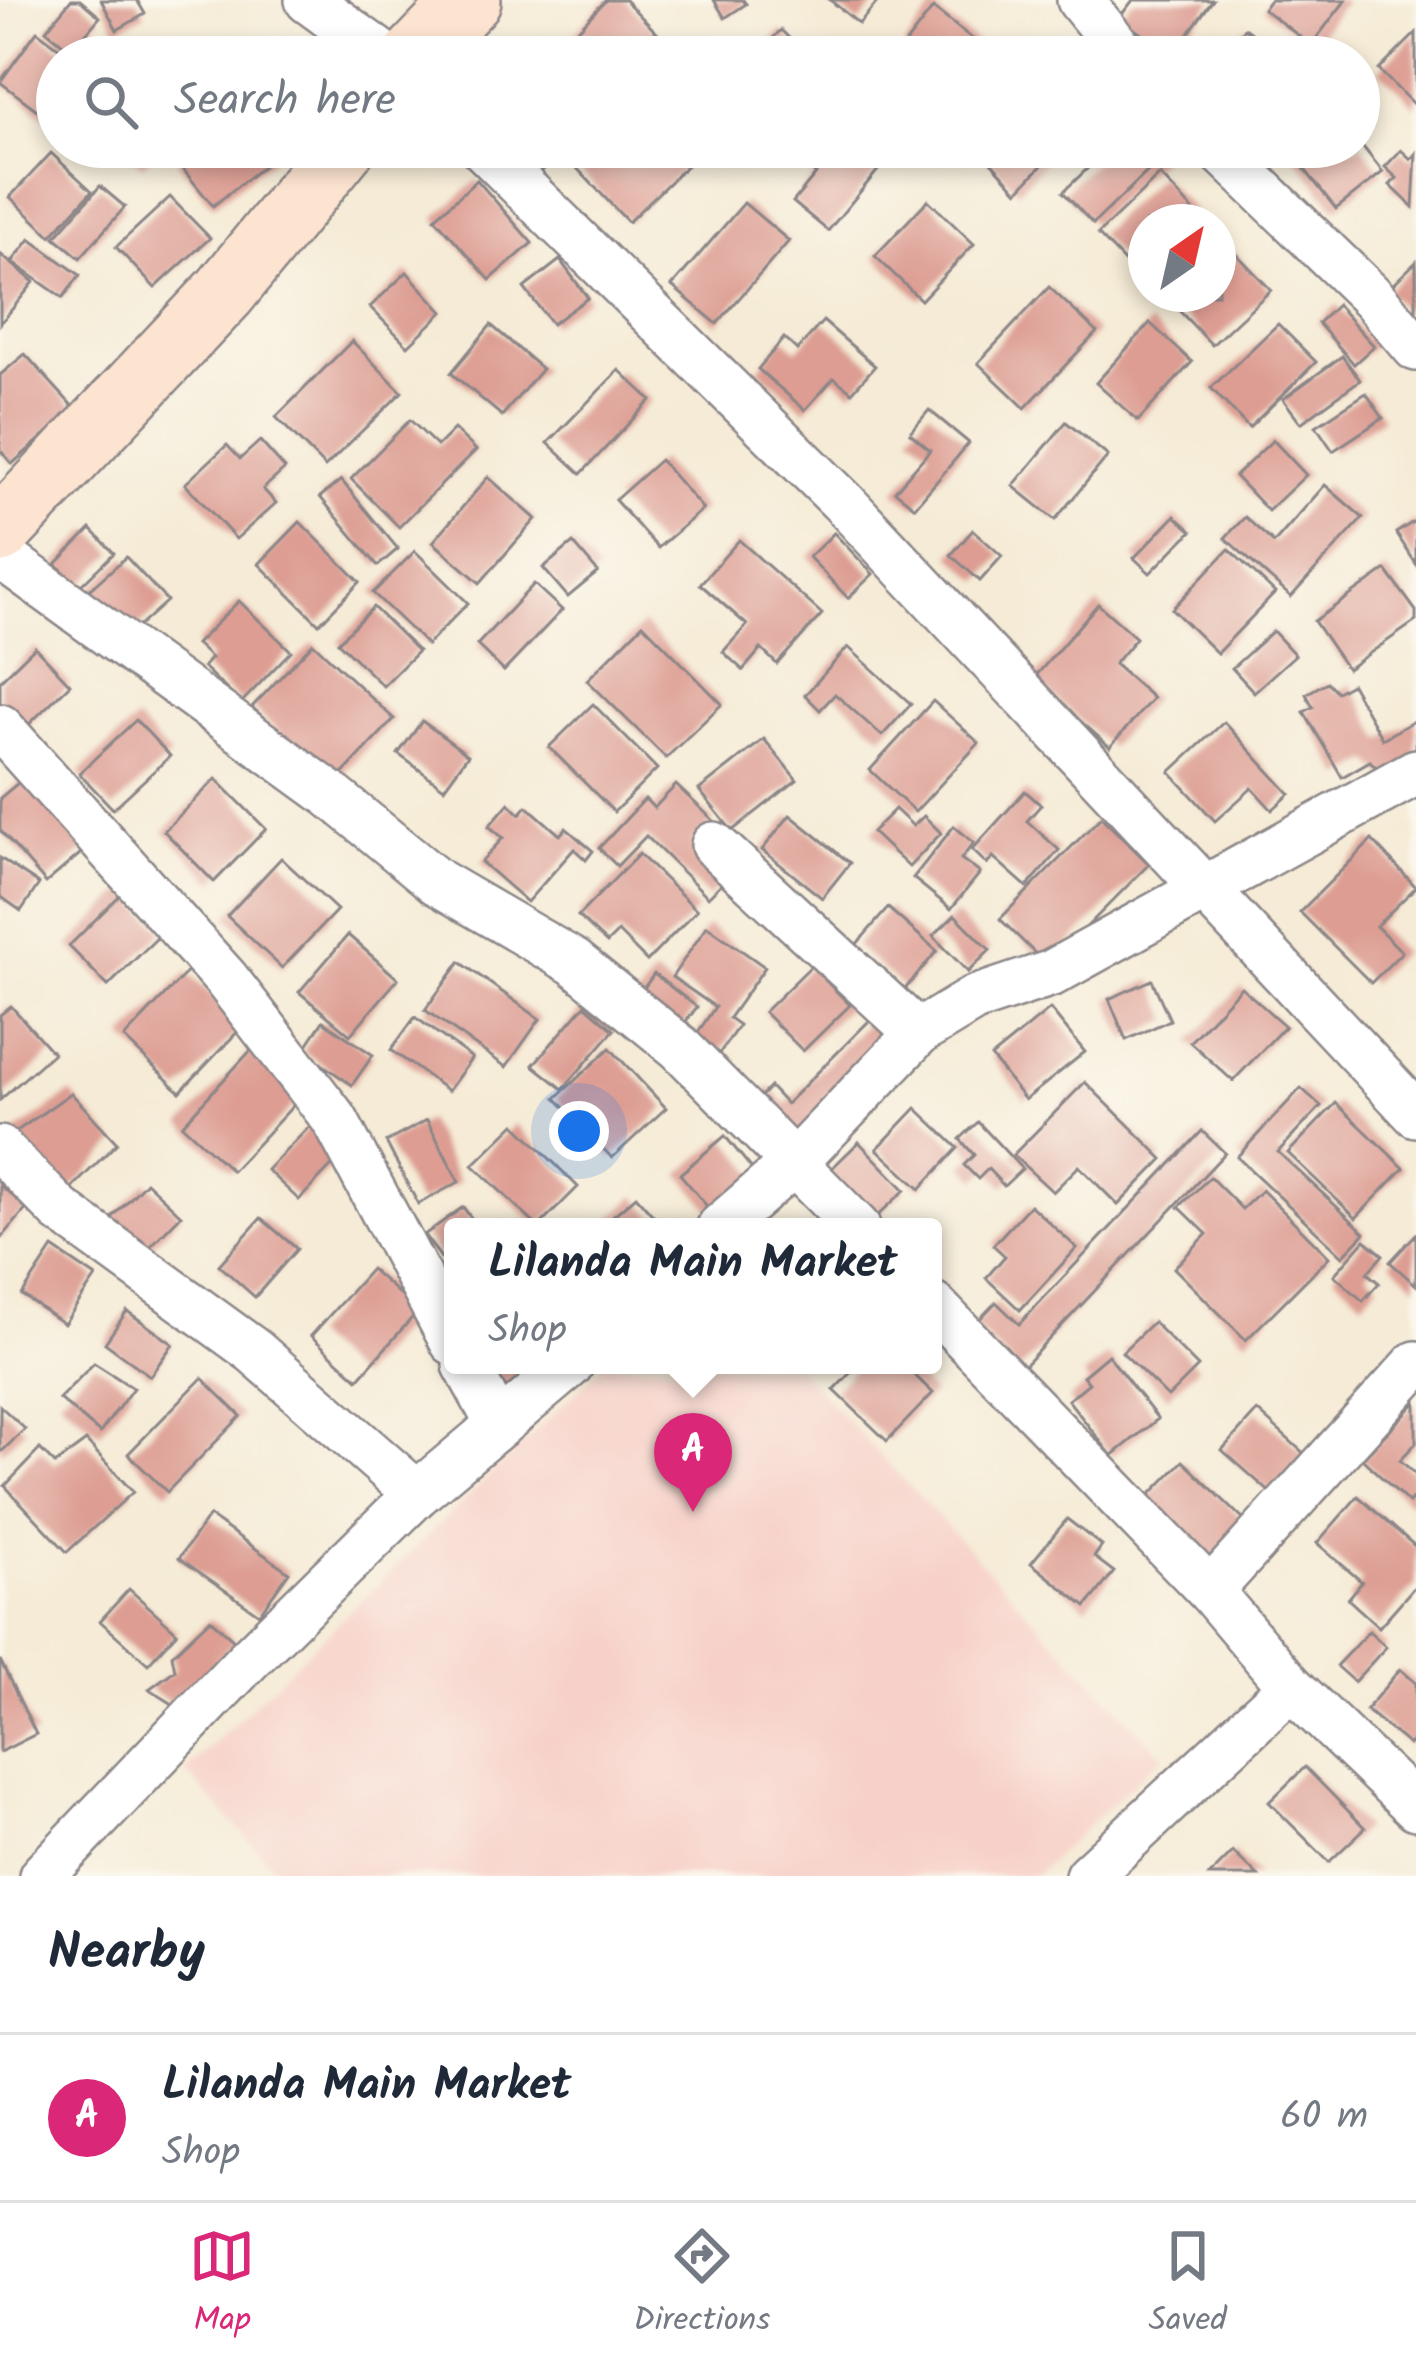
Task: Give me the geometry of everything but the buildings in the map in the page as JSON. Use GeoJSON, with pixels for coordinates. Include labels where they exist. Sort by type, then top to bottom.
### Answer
{"type":"FeatureCollection","features":[{"type":"Feature","properties":{"kind":"street"},"geometry":{"type":"LineString","coordinates":[[308,0],[357,36]]}},
{"type":"Feature","properties":{"kind":"street"},"geometry":{"type":"LineString","coordinates":[[434,36],[469,0]]}},
{"type":"Feature","properties":{"kind":"street"},"geometry":{"type":"LineString","coordinates":[[1080,0],[1109,36]]}},
{"type":"Feature","properties":{"kind":"street"},"geometry":{"type":"LineString","coordinates":[[0,531],[224,293],[326,168]]}},
{"type":"Feature","properties":{"kind":"street"},"geometry":{"type":"LineString","coordinates":[[503,168],[843,502],[1416,1114]]}},
{"type":"Feature","properties":{"kind":"street"},"geometry":{"type":"LineString","coordinates":[[1238,168],[1373,298],[1416,348]]}},
{"type":"Feature","properties":{"kind":"street"},"geometry":{"type":"LineString","coordinates":[[0,555],[331,795],[437,882],[574,962],[679,1047],[848,1218]]}},
{"type":"Feature","properties":{"kind":"street"},"geometry":{"type":"LineString","coordinates":[[0,728],[226,979],[335,1120],[444,1325]]}},
{"type":"Feature","properties":{"kind":"street"},"geometry":{"type":"LineString","coordinates":[[730,1218],[794,1163],[918,1033],[974,999],[1052,973],[1416,772]]}},
{"type":"Feature","properties":{"kind":"street"},"geometry":{"type":"LineString","coordinates":[[714,845],[918,1033]]}},
{"type":"Feature","properties":{"kind":"street"},"geometry":{"type":"LineString","coordinates":[[0,1149],[60,1210],[254,1351],[417,1494]]}},
{"type":"Feature","properties":{"kind":"street"},"geometry":{"type":"LineString","coordinates":[[942,1314],[1210,1591],[1291,1687],[1416,1807]]}},
{"type":"Feature","properties":{"kind":"street"},"geometry":{"type":"LineString","coordinates":[[1210,1591],[1416,1364]]}},
{"type":"Feature","properties":{"kind":"street"},"geometry":{"type":"LineString","coordinates":[[471,1374],[500,1424]]}},
{"type":"Feature","properties":{"kind":"street"},"geometry":{"type":"LineString","coordinates":[[42,1876],[248,1660],[417,1494],[559,1374]]}},
{"type":"Feature","properties":{"kind":"street"},"geometry":{"type":"LineString","coordinates":[[1088,1876],[1291,1687]]}},
{"type":"Feature","properties":{"kind":"shaded area"},"geometry":{"type":"Polygon","coordinates":[[[595,1374],[803,1374],[1163,1756],[1034,1876],[282,1876],[185,1771],[595,1374]]]}},
{"type":"Feature","properties":{"kind":"place","name":"Lilanda Main Market"},"geometry":{"type":"Point","coordinates":[693,1512]}}]}
